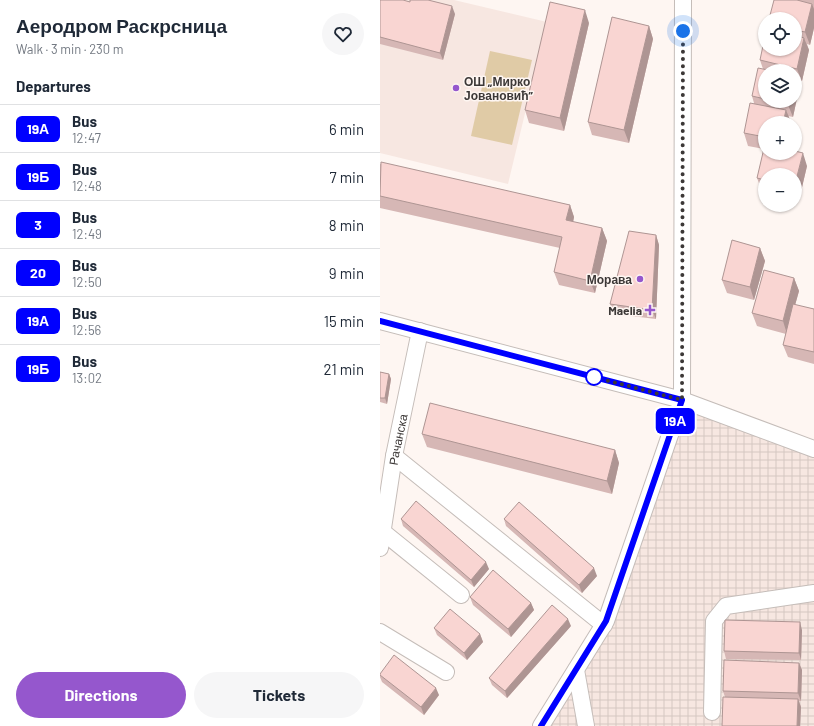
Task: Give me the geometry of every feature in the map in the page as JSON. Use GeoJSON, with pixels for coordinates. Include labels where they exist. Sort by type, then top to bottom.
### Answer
{"type":"FeatureCollection","features":[{"type":"Feature","properties":{"kind":"street"},"geometry":{"type":"LineString","coordinates":[[541,726],[604,625],[682,400],[683,0]]}},
{"type":"Feature","properties":{"kind":"street"},"geometry":{"type":"LineString","coordinates":[[380,321],[682,400],[814,449]]}},
{"type":"Feature","properties":{"kind":"street","name":"Рачанска"},"geometry":{"type":"LineString","coordinates":[[381,540],[394,456],[420,332]]}},
{"type":"Feature","properties":{"kind":"street"},"geometry":{"type":"LineString","coordinates":[[394,456],[604,625]]}},
{"type":"Feature","properties":{"kind":"street"},"geometry":{"type":"LineString","coordinates":[[381,540],[460,595]]}},
{"type":"Feature","properties":{"kind":"street"},"geometry":{"type":"LineString","coordinates":[[712,712],[714,621],[726,606],[814,593]]}},
{"type":"Feature","properties":{"kind":"street"},"geometry":{"type":"LineString","coordinates":[[380,632],[446,672]]}},
{"type":"Feature","properties":{"kind":"street"},"geometry":{"type":"LineString","coordinates":[[576,670],[586,726]]}},
{"type":"Feature","properties":{"kind":"shaded area","name":"ОШ „Мирко Јовановић”"},"geometry":{"type":"Polygon","coordinates":[[[380,0],[454,0],[547,22],[508,184],[380,153],[380,0]]]}},
{"type":"Feature","properties":{"kind":"shaded area"},"geometry":{"type":"Polygon","coordinates":[[[490,51],[532,60],[512,145],[471,136],[490,51]]]}},
{"type":"Feature","properties":{"kind":"shaded area"},"geometry":{"type":"Polygon","coordinates":[[[682,400],[814,449],[814,726],[541,726],[606,621],[682,400]]]}},
{"type":"Feature","properties":{"kind":"building","name":"ОШ „Мирко Јовановић”"},"geometry":{"type":"Polygon","coordinates":[[[380,0],[403,0],[410,2],[410,0],[428,0],[452,6],[440,53],[380,37],[380,0]]]}},
{"type":"Feature","properties":{"kind":"building"},"geometry":{"type":"Polygon","coordinates":[[[774,0],[797,0],[812,4],[805,32],[802,31],[802,12],[771,12],[774,0]]]}},
{"type":"Feature","properties":{"kind":"building"},"geometry":{"type":"Polygon","coordinates":[[[550,2],[585,10],[560,118],[525,110],[550,2]]]}},
{"type":"Feature","properties":{"kind":"building"},"geometry":{"type":"Polygon","coordinates":[[[612,17],[649,26],[624,130],[588,122],[612,17]]]}},
{"type":"Feature","properties":{"kind":"building"},"geometry":{"type":"Polygon","coordinates":[[[761,56],[800,56],[798,64],[776,64],[760,60],[761,56]]]}},
{"type":"Feature","properties":{"kind":"building"},"geometry":{"type":"Polygon","coordinates":[[[758,68],[758,97],[752,96],[758,68]]]}},
{"type":"Feature","properties":{"kind":"building"},"geometry":{"type":"Polygon","coordinates":[[[750,103],[758,105],[758,108],[776,108],[786,110],[785,116],[758,116],[758,136],[744,133],[750,103]]]}},
{"type":"Feature","properties":{"kind":"building"},"geometry":{"type":"Polygon","coordinates":[[[761,160],[801,160],[799,168],[759,168],[761,160]]]}},
{"type":"Feature","properties":{"kind":"building"},"geometry":{"type":"Polygon","coordinates":[[[381,162],[570,205],[566,220],[602,228],[590,281],[554,272],[562,237],[380,196],[381,162]]]}},
{"type":"Feature","properties":{"kind":"building","name":"Морава"},"geometry":{"type":"Polygon","coordinates":[[[629,231],[656,235],[652,310],[610,304],[629,231]]]}},
{"type":"Feature","properties":{"kind":"building"},"geometry":{"type":"Polygon","coordinates":[[[732,240],[760,248],[750,287],[722,280],[732,240]]]}},
{"type":"Feature","properties":{"kind":"building"},"geometry":{"type":"Polygon","coordinates":[[[764,270],[794,278],[783,321],[752,313],[764,270]]]}},
{"type":"Feature","properties":{"kind":"building"},"geometry":{"type":"Polygon","coordinates":[[[793,304],[814,309],[814,352],[783,345],[793,304]]]}},
{"type":"Feature","properties":{"kind":"building"},"geometry":{"type":"Polygon","coordinates":[[[380,372],[389,374],[385,398],[380,398],[380,372]]]}},
{"type":"Feature","properties":{"kind":"building"},"geometry":{"type":"Polygon","coordinates":[[[430,403],[615,450],[607,481],[422,434],[430,403]]]}},
{"type":"Feature","properties":{"kind":"building"},"geometry":{"type":"Polygon","coordinates":[[[416,501],[486,562],[471,580],[401,519],[416,501]]]}},
{"type":"Feature","properties":{"kind":"building"},"geometry":{"type":"Polygon","coordinates":[[[519,502],[594,568],[579,585],[504,519],[519,502]]]}},
{"type":"Feature","properties":{"kind":"building"},"geometry":{"type":"Polygon","coordinates":[[[493,570],[531,603],[508,629],[470,597],[493,570]]]}},
{"type":"Feature","properties":{"kind":"building"},"geometry":{"type":"Polygon","coordinates":[[[552,605],[568,619],[505,691],[489,678],[552,605]]]}},
{"type":"Feature","properties":{"kind":"building"},"geometry":{"type":"Polygon","coordinates":[[[450,609],[480,634],[464,653],[434,628],[450,609]]]}},
{"type":"Feature","properties":{"kind":"building"},"geometry":{"type":"Polygon","coordinates":[[[725,620],[800,622],[799,653],[724,651],[725,620]]]}},
{"type":"Feature","properties":{"kind":"building"},"geometry":{"type":"Polygon","coordinates":[[[394,655],[436,688],[421,707],[380,675],[394,655]]]}},
{"type":"Feature","properties":{"kind":"building"},"geometry":{"type":"Polygon","coordinates":[[[724,660],[799,663],[798,693],[723,691],[724,660]]]}},
{"type":"Feature","properties":{"kind":"building"},"geometry":{"type":"Polygon","coordinates":[[[723,697],[798,699],[797,726],[722,726],[723,697]]]}},
{"type":"Feature","properties":{"kind":"bus line","name":"19А"},"geometry":{"type":"LineString","coordinates":[[380,321],[682,400],[606,621],[541,726]]}},
{"type":"Feature","properties":{"kind":"place","name":"ОШ „Мирко Јовановић”"},"geometry":{"type":"Point","coordinates":[456,88]}},
{"type":"Feature","properties":{"kind":"place","name":"Морава"},"geometry":{"type":"Point","coordinates":[640,279]}},
{"type":"Feature","properties":{"kind":"place","name":"Maelia"},"geometry":{"type":"Point","coordinates":[650,310]}},
{"type":"Feature","properties":{"kind":"route"},"geometry":{"type":"LineString","coordinates":[[594,377],[682,400],[683,31]]}}]}
